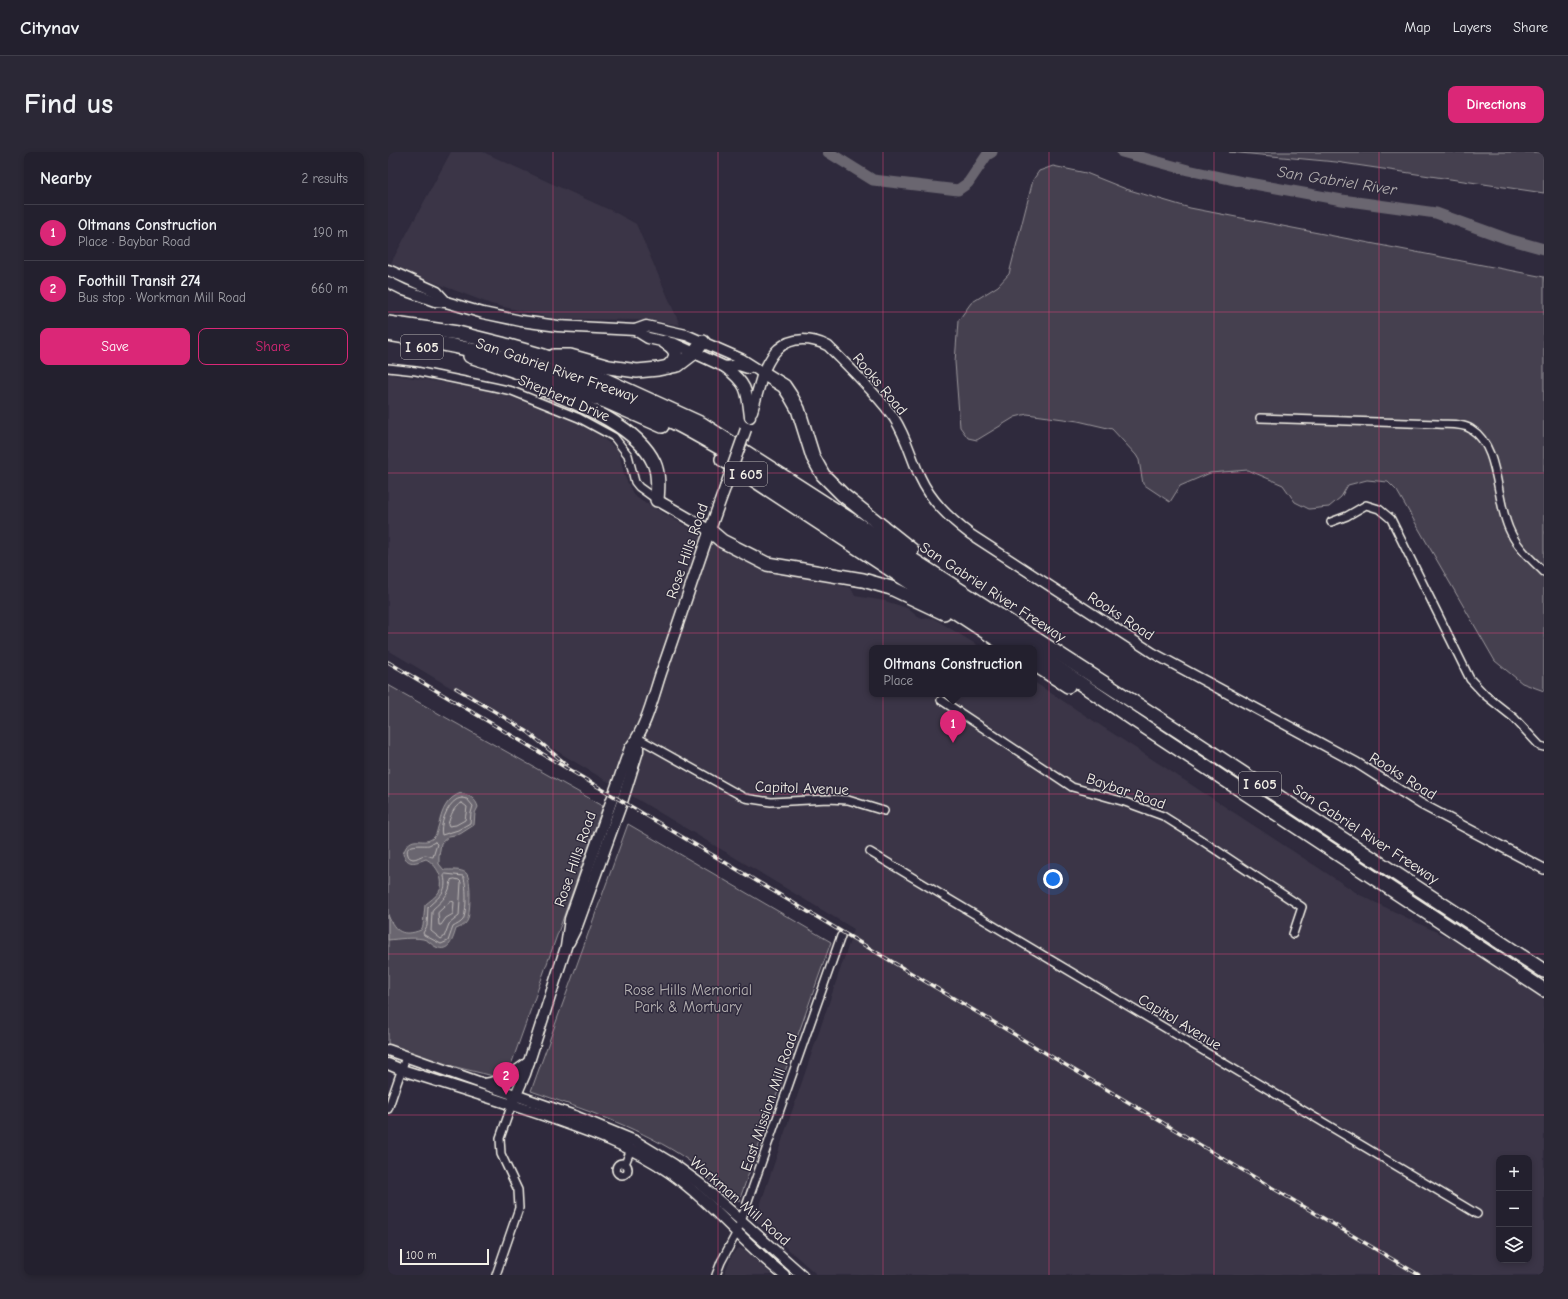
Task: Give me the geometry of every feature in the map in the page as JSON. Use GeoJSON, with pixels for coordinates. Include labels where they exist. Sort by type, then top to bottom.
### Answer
{"type":"FeatureCollection","features":[{"type":"Feature","properties":{"kind":"highway","name":"San Gabriel River Freeway"},"geometry":{"type":"LineString","coordinates":[[388,323],[458,333],[544,356],[602,378],[702,424],[1180,732],[1544,971]]}},
{"type":"Feature","properties":{"kind":"highway"},"geometry":{"type":"LineString","coordinates":[[388,330],[495,350],[566,371],[588,380],[602,378]]}},
{"type":"Feature","properties":{"kind":"highway"},"geometry":{"type":"LineString","coordinates":[[388,334],[454,345],[522,362],[552,371],[646,409],[707,440],[750,465],[1023,645]]}},
{"type":"Feature","properties":{"kind":"highway","name":"San Gabriel River Freeway"},"geometry":{"type":"LineString","coordinates":[[388,342],[456,352],[605,401],[689,438],[1004,645]]}},
{"type":"Feature","properties":{"kind":"highway"},"geometry":{"type":"LineString","coordinates":[[665,342],[675,350],[676,355],[675,360],[668,367]]}},
{"type":"Feature","properties":{"kind":"highway"},"geometry":{"type":"LineString","coordinates":[[544,356],[570,356],[609,367],[636,371],[678,365],[699,347]]}},
{"type":"Feature","properties":{"kind":"highway"},"geometry":{"type":"LineString","coordinates":[[456,352],[557,394],[608,418],[631,435],[645,450],[654,463],[658,485],[657,500]]}},
{"type":"Feature","properties":{"kind":"highway"},"geometry":{"type":"LineString","coordinates":[[763,373],[784,386],[790,395],[798,409],[813,457],[823,475],[844,495],[974,599]]}},
{"type":"Feature","properties":{"kind":"highway"},"geometry":{"type":"LineString","coordinates":[[709,530],[722,541],[767,564],[863,580],[890,588],[924,603],[1003,645]]}},
{"type":"Feature","properties":{"kind":"highway"},"geometry":{"type":"LineString","coordinates":[[887,542],[896,557],[1033,645]]}},
{"type":"Feature","properties":{"kind":"highway"},"geometry":{"type":"LineString","coordinates":[[1037,648],[1176,737],[1544,980]]}},
{"type":"Feature","properties":{"kind":"highway"},"geometry":{"type":"LineString","coordinates":[[1037,654],[1139,724],[1544,990]]}},
{"type":"Feature","properties":{"kind":"highway","name":"I 605"},"geometry":{"type":"LineString","coordinates":[[1037,666],[1544,998]]}},
{"type":"Feature","properties":{"kind":"main road"},"geometry":{"type":"LineString","coordinates":[[388,270],[437,292],[446,302]]}},
{"type":"Feature","properties":{"kind":"main road"},"geometry":{"type":"LineString","coordinates":[[388,282],[404,290],[429,299],[521,321],[558,326],[635,330],[646,326],[686,335],[739,378],[746,389],[750,417]]}},
{"type":"Feature","properties":{"kind":"main road"},"geometry":{"type":"LineString","coordinates":[[635,330],[648,338],[675,344],[699,347],[741,359],[763,373]]}},
{"type":"Feature","properties":{"kind":"main road"},"geometry":{"type":"LineString","coordinates":[[725,366],[739,365],[763,373]]}},
{"type":"Feature","properties":{"kind":"main road","name":"Rose Hills Road"},"geometry":{"type":"LineString","coordinates":[[514,1100],[529,1062],[566,947],[570,919],[630,748],[638,738],[681,617],[709,530],[746,429],[763,373]]}},
{"type":"Feature","properties":{"kind":"main road","name":"Shepherd Drive"},"geometry":{"type":"LineString","coordinates":[[657,500],[709,530]]}},
{"type":"Feature","properties":{"kind":"main road","name":"Workman Mill Road"},"geometry":{"type":"LineString","coordinates":[[388,1050],[485,1084],[514,1100],[581,1128],[633,1145],[695,1191],[784,1275]]}},
{"type":"Feature","properties":{"kind":"main road"},"geometry":{"type":"LineString","coordinates":[[485,1084],[500,1082],[508,1078],[529,1062]]}},
{"type":"Feature","properties":{"kind":"main road","name":"Workman Mill Road"},"geometry":{"type":"LineString","coordinates":[[388,1064],[402,1070],[585,1120],[673,1164],[700,1184],[802,1275]]}},
{"type":"Feature","properties":{"kind":"street","name":"Rooks Road"},"geometry":{"type":"LineString","coordinates":[[763,373],[770,359],[778,348],[792,341],[807,339],[819,341],[828,346],[893,417],[904,436],[920,477],[933,499],[950,518],[970,534],[1153,653],[1357,763],[1421,804],[1544,869]]}},
{"type":"Feature","properties":{"kind":"street","name":"Shepherd Drive"},"geometry":{"type":"LineString","coordinates":[[388,368],[416,371],[506,390],[579,418],[614,437],[628,455],[635,482],[638,487],[657,500]]}},
{"type":"Feature","properties":{"kind":"street"},"geometry":{"type":"LineString","coordinates":[[1260,418],[1438,424],[1471,428],[1478,434],[1488,447],[1492,458],[1500,502],[1511,532],[1520,547],[1544,572]]}},
{"type":"Feature","properties":{"kind":"street"},"geometry":{"type":"LineString","coordinates":[[1331,522],[1347,516],[1366,505],[1379,509],[1391,519],[1470,679],[1485,695],[1514,718],[1540,746],[1544,747]]}},
{"type":"Feature","properties":{"kind":"street","name":"Baybar Road"},"geometry":{"type":"LineString","coordinates":[[941,700],[1072,787],[1124,802],[1163,816],[1198,838],[1302,907],[1294,934]]}},
{"type":"Feature","properties":{"kind":"street","name":"Capitol Avenue"},"geometry":{"type":"LineString","coordinates":[[638,738],[745,798],[771,802],[828,799],[848,800],[884,810]]}},
{"type":"Feature","properties":{"kind":"street","name":"Capitol Avenue"},"geometry":{"type":"LineString","coordinates":[[870,852],[1477,1214]]}},
{"type":"Feature","properties":{"kind":"street","name":"East Mission Mill Road"},"geometry":{"type":"LineString","coordinates":[[716,1275],[721,1262],[737,1232],[841,936]]}},
{"type":"Feature","properties":{"kind":"street"},"geometry":{"type":"LineString","coordinates":[[388,1109],[406,1057]]}},
{"type":"Feature","properties":{"kind":"street"},"geometry":{"type":"LineString","coordinates":[[496,1275],[519,1208],[518,1190],[501,1154],[500,1138],[514,1100]]}},
{"type":"Feature","properties":{"kind":"street"},"geometry":{"type":"LineString","coordinates":[[626,1162],[633,1145]]}},
{"type":"Feature","properties":{"kind":"shaded area"},"geometry":{"type":"Polygon","coordinates":[[[451,152],[483,152],[614,212],[636,224],[680,325],[650,320],[557,319],[491,304],[412,274],[391,263],[451,152]]]}},
{"type":"Feature","properties":{"kind":"shaded area"},"geometry":{"type":"Polygon","coordinates":[[[388,374],[498,391],[586,425],[619,451],[624,475],[634,496],[730,552],[787,573],[851,588],[855,596],[885,601],[907,608],[922,619],[933,618],[977,645],[869,645],[869,697],[1037,697],[1037,684],[1360,895],[1459,943],[1544,997],[1544,1275],[818,1275],[755,1220],[854,929],[388,650],[388,374]]]}},
{"type":"Feature","properties":{"kind":"shaded area"},"geometry":{"type":"Polygon","coordinates":[[[740,1248],[747,1252],[772,1275],[724,1275],[732,1255],[740,1248]]]}},
{"type":"Feature","properties":{"kind":"green space"},"geometry":{"type":"Polygon","coordinates":[[[1229,152],[1544,152],[1544,193],[1336,162],[1229,152]]]}},
{"type":"Feature","properties":{"kind":"green space"},"geometry":{"type":"Polygon","coordinates":[[[1053,166],[1086,173],[1126,189],[1190,208],[1544,277],[1544,691],[1522,683],[1495,661],[1397,491],[1388,482],[1367,480],[1348,485],[1341,497],[1329,507],[1309,509],[1295,502],[1283,485],[1248,470],[1210,473],[1180,486],[1170,502],[1143,484],[1139,460],[1112,429],[1078,421],[1027,414],[1015,417],[977,440],[968,438],[960,427],[955,362],[958,321],[971,303],[998,286],[1009,274],[1033,180],[1039,171],[1053,166]]]}},
{"type":"Feature","properties":{"kind":"green space"},"geometry":{"type":"Polygon","coordinates":[[[388,685],[603,806],[506,1079],[439,1063],[388,1044],[388,685]]]}},
{"type":"Feature","properties":{"kind":"green space","name":"Rose Hills Memorial Park & Mortuary"},"geometry":{"type":"Polygon","coordinates":[[[628,824],[831,942],[739,1201],[730,1196],[687,1159],[644,1134],[607,1118],[531,1091],[628,824]]]}},
{"type":"Feature","properties":{"kind":"water"},"geometry":{"type":"Polygon","coordinates":[[[461,793],[472,798],[477,804],[478,807],[475,813],[474,825],[460,834],[449,836],[441,843],[439,864],[444,870],[461,871],[466,873],[468,876],[470,895],[468,919],[463,926],[456,929],[450,944],[444,948],[436,947],[427,940],[419,938],[388,940],[388,915],[394,926],[400,932],[409,933],[421,930],[423,926],[425,905],[439,892],[441,887],[441,878],[439,873],[430,861],[426,859],[418,862],[410,862],[403,854],[406,847],[413,841],[425,841],[433,838],[437,832],[446,805],[452,798],[461,793]]]}},
{"type":"Feature","properties":{"kind":"waterway","name":"San Gabriel River"},"geometry":{"type":"LineString","coordinates":[[828,152],[873,180],[958,190],[968,183],[987,155],[992,152]]}},
{"type":"Feature","properties":{"kind":"waterway","name":"San Gabriel River"},"geometry":{"type":"LineString","coordinates":[[1122,152],[1188,170],[1243,182],[1342,200],[1436,213],[1508,239],[1544,249]]}},
{"type":"Feature","properties":{"kind":"railway"},"geometry":{"type":"LineString","coordinates":[[388,662],[1419,1275]]}},
{"type":"Feature","properties":{"kind":"railway"},"geometry":{"type":"LineString","coordinates":[[456,688],[528,732],[566,764]]}},
{"type":"Feature","properties":{"kind":"place","name":"Oltmans Construction"},"geometry":{"type":"Point","coordinates":[953,743]}},
{"type":"Feature","properties":{"kind":"place","name":"Foothill Transit 274"},"geometry":{"type":"Point","coordinates":[506,1095]}}]}
